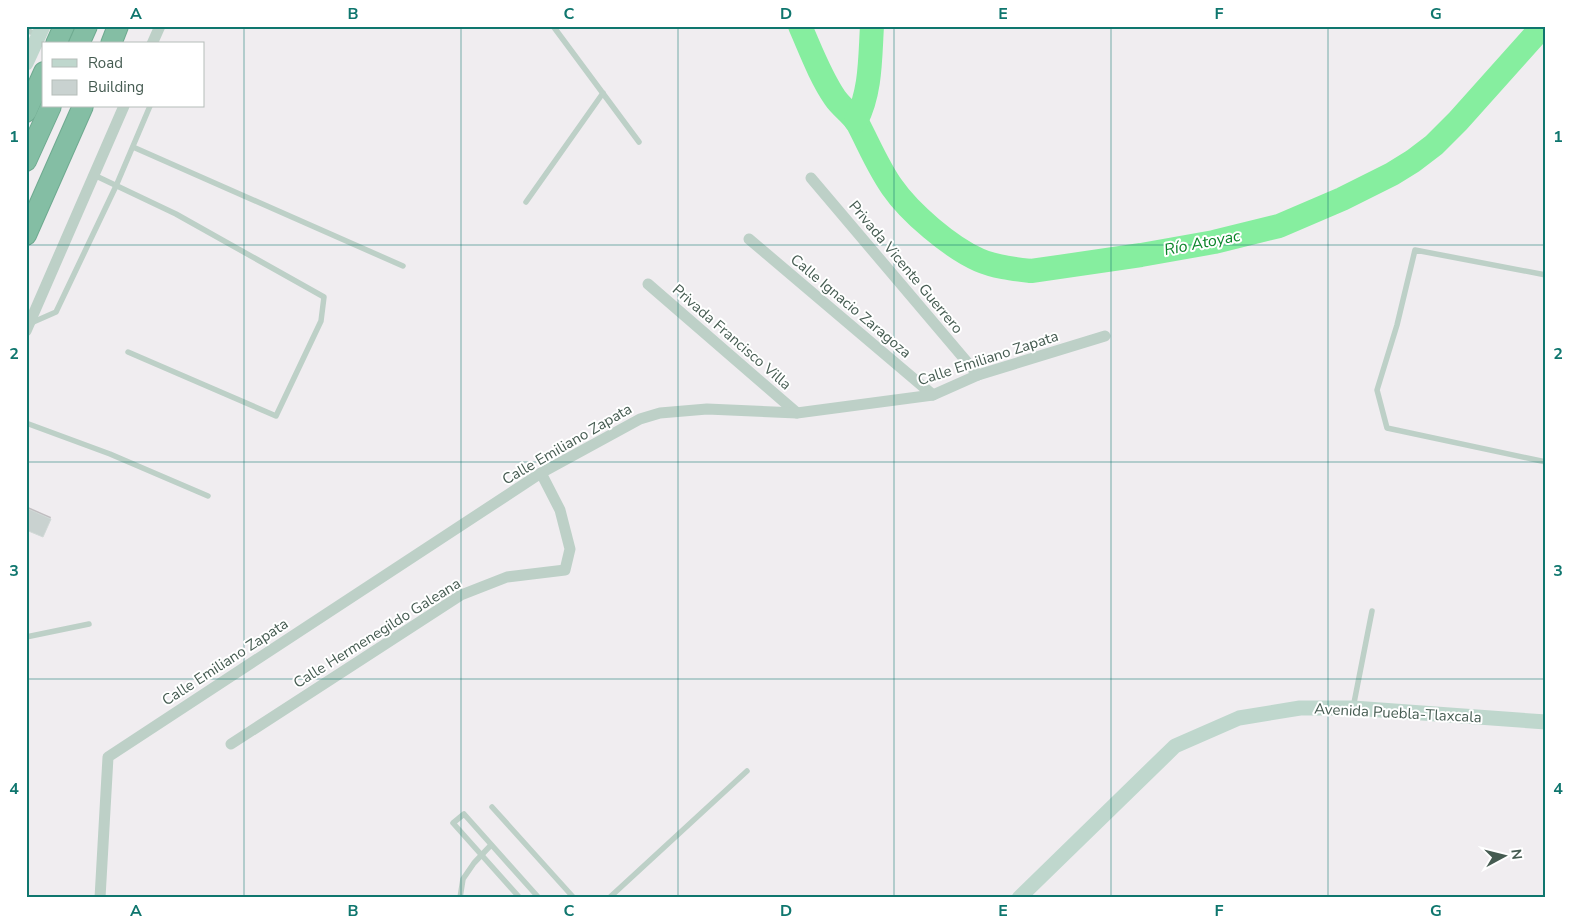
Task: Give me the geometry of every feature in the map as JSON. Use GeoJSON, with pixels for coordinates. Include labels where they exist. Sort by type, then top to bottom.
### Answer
{"type":"FeatureCollection","features":[{"type":"Feature","properties":{"kind":"highway"},"geometry":{"type":"LineString","coordinates":[[41,34],[64,26]]}},
{"type":"Feature","properties":{"kind":"highway"},"geometry":{"type":"LineString","coordinates":[[80,42],[86,26]]}},
{"type":"Feature","properties":{"kind":"highway"},"geometry":{"type":"LineString","coordinates":[[98,42],[104,26]]}},
{"type":"Feature","properties":{"kind":"highway"},"geometry":{"type":"LineString","coordinates":[[112,42],[118,26]]}},
{"type":"Feature","properties":{"kind":"highway"},"geometry":{"type":"LineString","coordinates":[[26,112],[42,76]]}},
{"type":"Feature","properties":{"kind":"highway"},"geometry":{"type":"LineString","coordinates":[[26,161],[50,108]]}},
{"type":"Feature","properties":{"kind":"highway"},"geometry":{"type":"LineString","coordinates":[[26,208],[69,108]]}},
{"type":"Feature","properties":{"kind":"highway"},"geometry":{"type":"LineString","coordinates":[[26,234],[82,108]]}},
{"type":"Feature","properties":{"kind":"main road"},"geometry":{"type":"LineString","coordinates":[[26,63],[41,34]]}},
{"type":"Feature","properties":{"kind":"main road","name":"Avenida Puebla-Tlaxcala"},"geometry":{"type":"LineString","coordinates":[[1019,898],[1175,746],[1239,718],[1300,708],[1353,708],[1546,722]]}},
{"type":"Feature","properties":{"kind":"street"},"geometry":{"type":"LineString","coordinates":[[153,42],[160,26]]}},
{"type":"Feature","properties":{"kind":"street"},"geometry":{"type":"LineString","coordinates":[[27,326],[123,108]]}},
{"type":"Feature","properties":{"kind":"street","name":"Privada Vicente Guerrero"},"geometry":{"type":"LineString","coordinates":[[811,178],[978,375]]}},
{"type":"Feature","properties":{"kind":"street","name":"Calle Ignacio Zaragoza"},"geometry":{"type":"LineString","coordinates":[[749,239],[933,395]]}},
{"type":"Feature","properties":{"kind":"street","name":"Privada Francisco Villa"},"geometry":{"type":"LineString","coordinates":[[648,284],[798,413]]}},
{"type":"Feature","properties":{"kind":"street","name":"Calle Emiliano Zapata"},"geometry":{"type":"LineString","coordinates":[[100,898],[108,757],[541,473],[640,419],[660,413],[707,409],[798,413],[933,395],[978,375],[1106,336]]}},
{"type":"Feature","properties":{"kind":"street","name":"Calle Hermenegildo Galeana"},"geometry":{"type":"LineString","coordinates":[[231,744],[460,595],[507,577],[565,570],[570,548],[560,510],[541,473]]}},
{"type":"Feature","properties":{"kind":"lane"},"geometry":{"type":"LineString","coordinates":[[553,26],[639,142]]}},
{"type":"Feature","properties":{"kind":"lane"},"geometry":{"type":"LineString","coordinates":[[526,202],[602,93]]}},
{"type":"Feature","properties":{"kind":"lane"},"geometry":{"type":"LineString","coordinates":[[27,326],[56,312],[116,186],[149,108]]}},
{"type":"Feature","properties":{"kind":"lane"},"geometry":{"type":"LineString","coordinates":[[133,147],[403,266]]}},
{"type":"Feature","properties":{"kind":"lane"},"geometry":{"type":"LineString","coordinates":[[94,175],[176,214],[324,297],[321,321],[276,416],[128,352]]}},
{"type":"Feature","properties":{"kind":"lane"},"geometry":{"type":"LineString","coordinates":[[1546,275],[1415,250],[1397,325],[1377,390],[1387,428],[1546,462]]}},
{"type":"Feature","properties":{"kind":"lane"},"geometry":{"type":"LineString","coordinates":[[26,423],[110,454],[208,496]]}},
{"type":"Feature","properties":{"kind":"lane"},"geometry":{"type":"LineString","coordinates":[[1353,708],[1372,611]]}},
{"type":"Feature","properties":{"kind":"lane"},"geometry":{"type":"LineString","coordinates":[[26,637],[89,624]]}},
{"type":"Feature","properties":{"kind":"lane"},"geometry":{"type":"LineString","coordinates":[[609,898],[747,771]]}},
{"type":"Feature","properties":{"kind":"lane"},"geometry":{"type":"LineString","coordinates":[[492,807],[574,898]]}},
{"type":"Feature","properties":{"kind":"lane"},"geometry":{"type":"LineString","coordinates":[[520,898],[453,823],[464,814],[539,898]]}},
{"type":"Feature","properties":{"kind":"lane"},"geometry":{"type":"LineString","coordinates":[[460,898],[463,879],[491,845]]}},
{"type":"Feature","properties":{"kind":"building"},"geometry":{"type":"Polygon","coordinates":[[[26,508],[51,519],[43,537],[26,530],[26,508]]]}},
{"type":"Feature","properties":{"kind":"waterway","name":"Río Atoyac"},"geometry":{"type":"LineString","coordinates":[[800,26],[830,90],[856,121],[887,179],[909,208],[943,238],[979,260],[1031,271],[1214,242],[1279,226],[1342,199],[1392,174],[1434,145],[1543,26]]}},
{"type":"Feature","properties":{"kind":"waterway","name":"Río Atoyac"},"geometry":{"type":"LineString","coordinates":[[856,121],[867,87],[872,26]]}}]}
